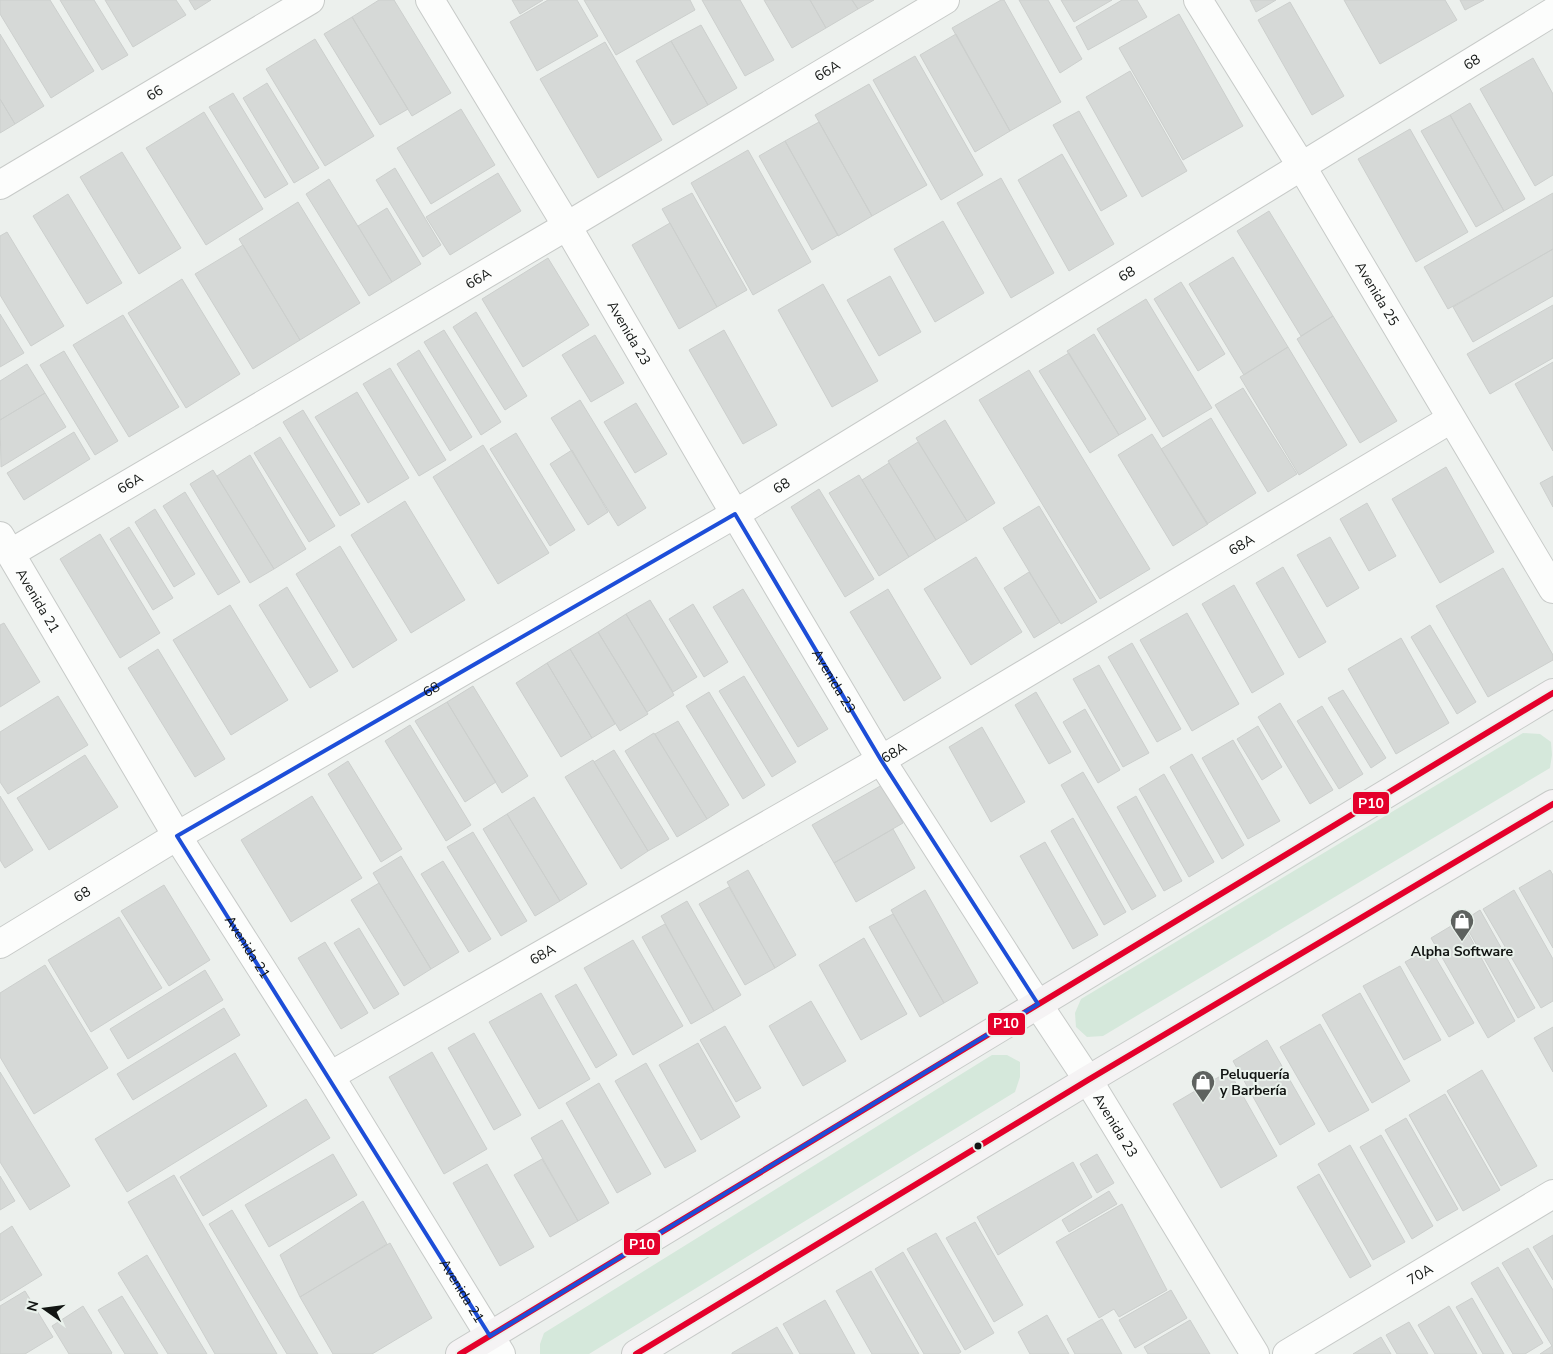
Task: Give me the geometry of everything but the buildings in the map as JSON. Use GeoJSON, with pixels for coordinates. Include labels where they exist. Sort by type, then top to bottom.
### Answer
{"type":"FeatureCollection","features":[{"type":"Feature","properties":{"kind":"main road"},"geometry":{"type":"LineString","coordinates":[[460,1354],[496,1345],[1038,1004],[1553,693]]}},
{"type":"Feature","properties":{"kind":"main road"},"geometry":{"type":"LineString","coordinates":[[636,1354],[1088,1080],[1553,804]]}},
{"type":"Feature","properties":{"kind":"street","name":"66"},"geometry":{"type":"LineString","coordinates":[[0,185],[310,0]]}},
{"type":"Feature","properties":{"kind":"street","name":"Avenida 23"},"geometry":{"type":"LineString","coordinates":[[430,0],[567,226],[881,760],[1088,1080],[1255,1354]]}},
{"type":"Feature","properties":{"kind":"street","name":"66A"},"geometry":{"type":"LineString","coordinates":[[5,544],[567,226],[945,0]]}},
{"type":"Feature","properties":{"kind":"street","name":"Avenida 25"},"geometry":{"type":"LineString","coordinates":[[1198,0],[1302,167],[1553,589]]}},
{"type":"Feature","properties":{"kind":"street","name":"68"},"geometry":{"type":"LineString","coordinates":[[0,944],[177,836],[735,514],[1553,12]]}},
{"type":"Feature","properties":{"kind":"street","name":"68A"},"geometry":{"type":"LineString","coordinates":[[330,1076],[881,760],[1451,419]]}},
{"type":"Feature","properties":{"kind":"street","name":"Avenida 21"},"geometry":{"type":"LineString","coordinates":[[5,544],[177,836],[330,1076],[496,1345]]}},
{"type":"Feature","properties":{"kind":"street","name":"70A"},"geometry":{"type":"LineString","coordinates":[[1287,1354],[1553,1194]]}},
{"type":"Feature","properties":{"kind":"highlighted area"},"geometry":{"type":"Polygon","coordinates":[[[735,514],[881,760],[1038,1004],[490,1336],[177,836],[735,514]]]}},
{"type":"Feature","properties":{"kind":"green space"},"geometry":{"type":"Polygon","coordinates":[[[1523,733],[1540,734],[1551,742],[1550,768],[1103,1036],[1087,1037],[1076,1027],[1075,1013],[1081,999],[1523,733]]]}},
{"type":"Feature","properties":{"kind":"green space"},"geometry":{"type":"Polygon","coordinates":[[[992,1055],[1007,1055],[1020,1062],[1020,1077],[1015,1092],[589,1354],[540,1354],[540,1344],[544,1333],[992,1055]]]}},
{"type":"Feature","properties":{"kind":"transit line","name":"P10"},"geometry":{"type":"LineString","coordinates":[[460,1354],[1553,693]]}},
{"type":"Feature","properties":{"kind":"transit line","name":"P10"},"geometry":{"type":"LineString","coordinates":[[636,1354],[1088,1080],[1553,804]]}},
{"type":"Feature","properties":{"kind":"place","name":"Alpha Software"},"geometry":{"type":"Point","coordinates":[1462,942]}},
{"type":"Feature","properties":{"kind":"place","name":"Peluquería y Barbería"},"geometry":{"type":"Point","coordinates":[1203,1103]}}]}
